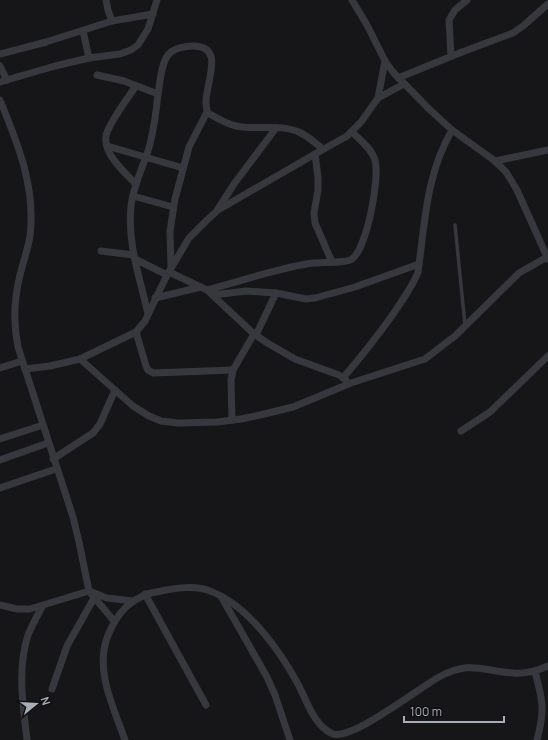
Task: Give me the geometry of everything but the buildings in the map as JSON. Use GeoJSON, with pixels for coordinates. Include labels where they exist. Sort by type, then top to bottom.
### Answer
{"type":"FeatureCollection","features":[{"type":"Feature","properties":{"kind":"street"},"geometry":{"type":"LineString","coordinates":[[106,0],[112,21]]}},
{"type":"Feature","properties":{"kind":"street"},"geometry":{"type":"LineString","coordinates":[[0,66],[4,81],[89,58],[120,54],[134,48],[143,39],[148,29],[157,0]]}},
{"type":"Feature","properties":{"kind":"street"},"geometry":{"type":"LineString","coordinates":[[80,359],[141,412],[161,421],[178,423],[232,420],[293,407],[351,383],[425,359],[465,327],[512,279],[547,254],[517,190],[506,172],[495,161],[452,130],[398,78],[385,61],[367,25],[352,0]]}},
{"type":"Feature","properties":{"kind":"street"},"geometry":{"type":"LineString","coordinates":[[451,56],[449,20],[455,10],[467,0]]}},
{"type":"Feature","properties":{"kind":"street"},"geometry":{"type":"LineString","coordinates":[[398,78],[517,31],[548,4]]}},
{"type":"Feature","properties":{"kind":"street"},"geometry":{"type":"LineString","coordinates":[[0,54],[46,42],[112,21],[153,14]]}},
{"type":"Feature","properties":{"kind":"street"},"geometry":{"type":"LineString","coordinates":[[83,31],[89,58]]}},
{"type":"Feature","properties":{"kind":"street"},"geometry":{"type":"LineString","coordinates":[[148,314],[134,257],[130,218],[133,196],[153,135],[164,61],[174,50],[190,46],[203,47],[208,50],[212,60],[206,98],[207,112],[189,147],[173,207],[170,231],[169,272]]}},
{"type":"Feature","properties":{"kind":"street"},"geometry":{"type":"LineString","coordinates":[[378,98],[385,61]]}},
{"type":"Feature","properties":{"kind":"street"},"geometry":{"type":"LineString","coordinates":[[97,75],[158,94]]}},
{"type":"Feature","properties":{"kind":"street"},"geometry":{"type":"LineString","coordinates":[[25,369],[50,366],[80,359],[136,332],[143,324],[169,272],[190,238],[206,221],[218,210],[314,154],[342,140],[352,132],[378,98],[404,84]]}},
{"type":"Feature","properties":{"kind":"street"},"geometry":{"type":"LineString","coordinates":[[136,86],[109,127],[106,135],[107,146],[110,154],[116,163],[136,184]]}},
{"type":"Feature","properties":{"kind":"street"},"geometry":{"type":"LineString","coordinates":[[0,100],[22,159],[30,189],[32,219],[30,239],[16,297],[14,318],[15,332],[22,361],[56,469],[73,517],[89,591],[114,621]]}},
{"type":"Feature","properties":{"kind":"street"},"geometry":{"type":"LineString","coordinates":[[207,112],[227,123],[241,127],[288,129],[301,133],[323,149]]}},
{"type":"Feature","properties":{"kind":"street"},"geometry":{"type":"LineString","coordinates":[[218,210],[234,184],[276,128]]}},
{"type":"Feature","properties":{"kind":"street"},"geometry":{"type":"LineString","coordinates":[[343,378],[369,347],[411,288],[418,272],[433,173],[443,146],[452,130]]}},
{"type":"Feature","properties":{"kind":"street"},"geometry":{"type":"LineString","coordinates":[[207,291],[291,267],[350,261],[356,255],[370,222],[376,169],[375,159],[352,132]]}},
{"type":"Feature","properties":{"kind":"street"},"geometry":{"type":"LineString","coordinates":[[107,146],[183,168]]}},
{"type":"Feature","properties":{"kind":"street"},"geometry":{"type":"LineString","coordinates":[[495,161],[548,150]]}},
{"type":"Feature","properties":{"kind":"street"},"geometry":{"type":"LineString","coordinates":[[314,154],[318,183],[314,208],[315,223],[332,262]]}},
{"type":"Feature","properties":{"kind":"street"},"geometry":{"type":"LineString","coordinates":[[133,196],[173,207]]}},
{"type":"Feature","properties":{"kind":"street"},"geometry":{"type":"LineString","coordinates":[[101,251],[134,257],[207,291],[255,334],[295,359],[343,378],[351,383]]}},
{"type":"Feature","properties":{"kind":"street"},"geometry":{"type":"LineString","coordinates":[[155,298],[207,291],[246,291],[276,293],[306,299],[320,298],[419,264]]}},
{"type":"Feature","properties":{"kind":"street"},"geometry":{"type":"LineString","coordinates":[[232,420],[231,380],[233,370],[255,334],[276,293]]}},
{"type":"Feature","properties":{"kind":"street"},"geometry":{"type":"LineString","coordinates":[[136,332],[145,363],[148,370],[153,373],[233,370]]}},
{"type":"Feature","properties":{"kind":"street"},"geometry":{"type":"LineString","coordinates":[[461,431],[490,412],[548,356]]}},
{"type":"Feature","properties":{"kind":"street"},"geometry":{"type":"LineString","coordinates":[[0,368],[22,361]]}},
{"type":"Feature","properties":{"kind":"street"},"geometry":{"type":"LineString","coordinates":[[53,459],[93,433],[100,424],[115,390]]}},
{"type":"Feature","properties":{"kind":"street"},"geometry":{"type":"LineString","coordinates":[[0,438],[43,425]]}},
{"type":"Feature","properties":{"kind":"street"},"geometry":{"type":"LineString","coordinates":[[0,460],[48,443]]}},
{"type":"Feature","properties":{"kind":"street"},"geometry":{"type":"LineString","coordinates":[[0,488],[56,469]]}},
{"type":"Feature","properties":{"kind":"street"},"geometry":{"type":"LineString","coordinates":[[125,740],[108,691],[104,667],[104,650],[106,640],[114,621],[133,601],[145,594],[172,589],[194,588],[210,591],[221,596],[246,614],[271,643],[291,672],[318,721],[324,728],[334,734],[346,734],[361,728],[438,678],[456,669],[484,668],[513,674],[535,672],[548,666]]}},
{"type":"Feature","properties":{"kind":"street"},"geometry":{"type":"LineString","coordinates":[[0,605],[24,610],[42,606],[89,591],[107,598],[133,601]]}},
{"type":"Feature","properties":{"kind":"street"},"geometry":{"type":"LineString","coordinates":[[145,594],[206,705]]}},
{"type":"Feature","properties":{"kind":"street"},"geometry":{"type":"LineString","coordinates":[[221,596],[267,677],[275,695],[290,740]]}},
{"type":"Feature","properties":{"kind":"street"},"geometry":{"type":"LineString","coordinates":[[52,689],[67,646],[94,598]]}},
{"type":"Feature","properties":{"kind":"street"},"geometry":{"type":"LineString","coordinates":[[27,740],[21,688],[22,670],[24,653],[29,634],[42,606]]}},
{"type":"Feature","properties":{"kind":"street"},"geometry":{"type":"LineString","coordinates":[[535,672],[543,703],[543,713],[537,740]]}},
{"type":"Feature","properties":{"kind":"lane"},"geometry":{"type":"LineString","coordinates":[[455,225],[465,327]]}}]}
